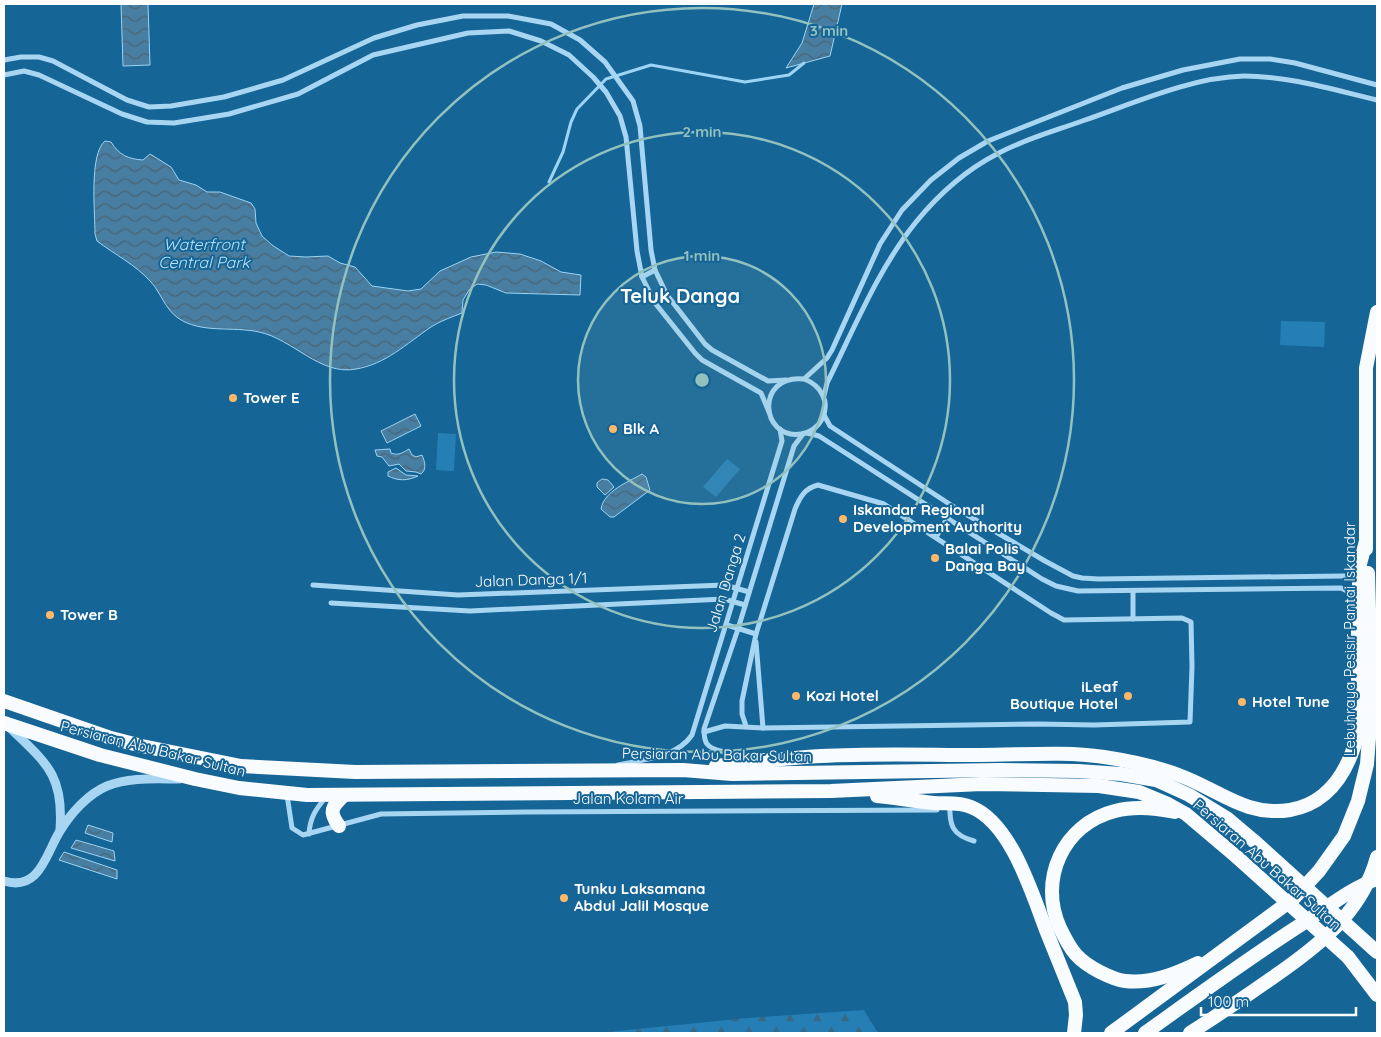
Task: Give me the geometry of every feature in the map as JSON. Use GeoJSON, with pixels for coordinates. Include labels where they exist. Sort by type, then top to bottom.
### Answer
{"type":"FeatureCollection","features":[{"type":"Feature","properties":{"kind":"highway","name":"Lebuhraya Pesisir Pantai Iskandar"},"geometry":{"type":"LineString","coordinates":[[1111,1033],[1292,899],[1319,871],[1344,836],[1358,801],[1367,764],[1369,738],[1370,647],[1366,541],[1366,368],[1377,312]]}},
{"type":"Feature","properties":{"kind":"highway"},"geometry":{"type":"LineString","coordinates":[[683,770],[784,758],[832,756],[1087,755],[1163,769],[1254,810],[1291,810],[1322,796],[1340,777],[1348,765],[1354,749],[1358,733],[1358,605],[1360,564],[1366,541]]}},
{"type":"Feature","properties":{"kind":"highway","name":"Persiaran Abu Bakar Sultan"},"geometry":{"type":"LineString","coordinates":[[4,701],[111,738],[241,766],[355,772],[683,770],[732,774],[1000,770],[1078,771],[1121,774],[1156,780],[1189,795],[1228,819],[1377,952]]}},
{"type":"Feature","properties":{"kind":"highway","name":"Persiaran Abu Bakar Sultan"},"geometry":{"type":"LineString","coordinates":[[5,724],[100,756],[238,788],[287,794],[831,791],[982,784],[1099,786],[1140,792],[1186,814],[1348,957]]}},
{"type":"Feature","properties":{"kind":"highway"},"geometry":{"type":"LineString","coordinates":[[831,791],[950,807],[958,803],[972,807],[991,821],[1008,842],[1026,878],[1075,1002],[1074,1033]]}},
{"type":"Feature","properties":{"kind":"highway"},"geometry":{"type":"LineString","coordinates":[[339,826],[332,814],[332,809],[344,795]]}},
{"type":"Feature","properties":{"kind":"highway"},"geometry":{"type":"LineString","coordinates":[[1186,814],[1154,809],[1129,808],[1099,816],[1084,826],[1069,841],[1055,866],[1052,882],[1052,907],[1063,934],[1077,956],[1084,964],[1114,979],[1136,982],[1156,979],[1180,972],[1226,949]]}},
{"type":"Feature","properties":{"kind":"highway"},"geometry":{"type":"LineString","coordinates":[[1145,1033],[1264,948],[1368,882],[1376,868]]}},
{"type":"Feature","properties":{"kind":"highway"},"geometry":{"type":"LineString","coordinates":[[1190,1033],[1248,995],[1320,943],[1347,916],[1360,898],[1376,868]]}},
{"type":"Feature","properties":{"kind":"highway"},"geometry":{"type":"LineString","coordinates":[[1348,957],[1377,981]]}},
{"type":"Feature","properties":{"kind":"highway"},"geometry":{"type":"LineString","coordinates":[[1348,957],[1377,995]]}},
{"type":"Feature","properties":{"kind":"street"},"geometry":{"type":"LineString","coordinates":[[4,60],[21,56],[39,57],[53,61],[127,100],[149,107],[171,106],[224,97],[283,80],[374,38],[417,25],[463,16],[508,16],[551,24],[580,40],[605,62],[633,101],[640,126],[651,250],[655,270],[667,295],[705,344],[712,350],[768,381],[804,379],[816,385],[824,396]]}},
{"type":"Feature","properties":{"kind":"street"},"geometry":{"type":"LineString","coordinates":[[4,75],[24,71],[40,75],[122,114],[147,122],[174,123],[229,114],[298,94],[373,55],[468,33],[509,31],[541,41],[569,55],[593,77],[606,92],[620,116],[626,137],[637,251],[642,277],[655,303],[702,360],[761,393],[771,419],[780,429],[791,434],[805,433],[819,436],[1042,579],[1056,586],[1078,591],[1341,588],[1352,595],[1358,605]]}},
{"type":"Feature","properties":{"kind":"street"},"geometry":{"type":"LineString","coordinates":[[804,379],[827,358],[832,350],[880,244],[902,210],[931,180],[959,158],[988,141],[1122,88],[1183,70],[1240,59],[1270,59],[1295,63],[1377,85]]}},
{"type":"Feature","properties":{"kind":"street"},"geometry":{"type":"LineString","coordinates":[[805,433],[814,429],[824,415],[824,396],[827,383],[897,248],[916,222],[941,194],[969,172],[997,154],[1116,109],[1212,78],[1266,76],[1377,100]]}},
{"type":"Feature","properties":{"kind":"street"},"geometry":{"type":"LineString","coordinates":[[642,277],[655,270]]}},
{"type":"Feature","properties":{"kind":"street"},"geometry":{"type":"LineString","coordinates":[[769,412],[769,402],[772,393],[778,385],[786,380]]}},
{"type":"Feature","properties":{"kind":"street"},"geometry":{"type":"LineString","coordinates":[[824,415],[830,426],[954,506],[1044,562],[1066,573],[1082,578],[1349,576],[1357,570],[1360,564]]}},
{"type":"Feature","properties":{"kind":"street","name":"Jalan Danga 2"},"geometry":{"type":"LineString","coordinates":[[593,770],[666,754],[677,750],[686,743],[696,724],[734,602],[782,441],[780,429]]}},
{"type":"Feature","properties":{"kind":"street","name":"Jalan Danga 2"},"geometry":{"type":"LineString","coordinates":[[704,732],[738,629],[794,446],[805,433]]}},
{"type":"Feature","properties":{"kind":"street"},"geometry":{"type":"LineString","coordinates":[[746,726],[742,714],[742,701],[756,634],[795,509],[804,493],[811,487],[818,485],[884,504],[1058,617],[1074,620],[1182,618],[1191,622],[1190,722],[1094,725],[762,728],[725,726],[704,732],[708,746],[715,750],[784,758]]}},
{"type":"Feature","properties":{"kind":"street"},"geometry":{"type":"LineString","coordinates":[[936,537],[954,506]]}},
{"type":"Feature","properties":{"kind":"street","name":"Jalan Danga 1/1"},"geometry":{"type":"LineString","coordinates":[[313,585],[458,595],[725,585],[748,592]]}},
{"type":"Feature","properties":{"kind":"street"},"geometry":{"type":"LineString","coordinates":[[1133,591],[1133,619]]}},
{"type":"Feature","properties":{"kind":"street","name":"Jalan Danga 1/1"},"geometry":{"type":"LineString","coordinates":[[331,603],[470,611],[724,599],[745,606]]}},
{"type":"Feature","properties":{"kind":"street"},"geometry":{"type":"LineString","coordinates":[[726,625],[756,634]]}},
{"type":"Feature","properties":{"kind":"street"},"geometry":{"type":"LineString","coordinates":[[756,634],[762,728]]}},
{"type":"Feature","properties":{"kind":"street"},"geometry":{"type":"LineString","coordinates":[[5,724],[40,758],[54,777],[60,802],[60,830]]}},
{"type":"Feature","properties":{"kind":"street"},"geometry":{"type":"LineString","coordinates":[[4,881],[9,883],[23,882],[35,875],[42,867],[60,830],[83,802],[106,786],[119,782],[142,780],[195,779]]}},
{"type":"Feature","properties":{"kind":"street"},"geometry":{"type":"LineString","coordinates":[[287,794],[292,828],[303,835],[310,834],[313,813],[328,795]]}},
{"type":"Feature","properties":{"kind":"street"},"geometry":{"type":"LineString","coordinates":[[950,807],[953,830],[959,836],[974,841]]}},
{"type":"Feature","properties":{"kind":"street","name":"Jalan Kolam Air"},"geometry":{"type":"LineString","coordinates":[[310,834],[381,814],[950,807]]}},
{"type":"Feature","properties":{"kind":"green space"},"geometry":{"type":"Polygon","coordinates":[[[1281,321],[1325,322],[1324,347],[1280,345],[1281,321]]]}},
{"type":"Feature","properties":{"kind":"green space"},"geometry":{"type":"Polygon","coordinates":[[[438,433],[456,434],[454,471],[436,470],[438,433]]]}},
{"type":"Feature","properties":{"kind":"green space"},"geometry":{"type":"Polygon","coordinates":[[[727,459],[740,469],[716,497],[703,487],[727,459]]]}},
{"type":"Feature","properties":{"kind":"green space"},"geometry":{"type":"Polygon","coordinates":[[[864,1010],[878,1033],[597,1033],[748,1018],[864,1010]]]}},
{"type":"Feature","properties":{"kind":"water"},"geometry":{"type":"Polygon","coordinates":[[[121,4],[148,4],[150,65],[123,66],[121,4]]]}},
{"type":"Feature","properties":{"kind":"water"},"geometry":{"type":"Polygon","coordinates":[[[814,4],[842,4],[830,56],[786,68],[802,43],[814,4]]]}},
{"type":"Feature","properties":{"kind":"water","name":"Waterfront Central Park"},"geometry":{"type":"Polygon","coordinates":[[[105,141],[111,142],[124,156],[133,159],[143,160],[150,154],[171,167],[179,180],[196,185],[207,192],[220,192],[251,203],[255,209],[256,223],[262,236],[272,245],[289,256],[328,256],[340,263],[355,267],[372,286],[408,291],[421,289],[440,271],[471,257],[496,252],[520,254],[541,261],[561,272],[581,275],[580,295],[506,293],[486,285],[477,284],[469,290],[463,300],[462,313],[435,325],[377,363],[356,369],[343,370],[318,362],[283,342],[259,332],[207,328],[187,323],[178,318],[166,306],[154,286],[145,276],[97,241],[94,212],[95,170],[100,148],[105,141]]]}},
{"type":"Feature","properties":{"kind":"water"},"geometry":{"type":"Polygon","coordinates":[[[415,414],[421,426],[387,443],[381,431],[415,414]]]}},
{"type":"Feature","properties":{"kind":"water"},"geometry":{"type":"Polygon","coordinates":[[[390,449],[393,454],[400,454],[409,449],[412,455],[416,457],[422,455],[425,465],[423,472],[421,474],[406,471],[399,464],[389,466],[382,457],[377,456],[375,450],[390,449]]]}},
{"type":"Feature","properties":{"kind":"water"},"geometry":{"type":"Polygon","coordinates":[[[396,468],[406,475],[418,476],[403,480],[388,476],[388,472],[396,468]]]}},
{"type":"Feature","properties":{"kind":"water"},"geometry":{"type":"Polygon","coordinates":[[[642,474],[646,477],[650,490],[614,517],[610,517],[601,509],[603,503],[612,492],[642,474]]]}},
{"type":"Feature","properties":{"kind":"water"},"geometry":{"type":"Polygon","coordinates":[[[602,479],[608,480],[614,487],[605,495],[597,487],[597,483],[602,479]]]}},
{"type":"Feature","properties":{"kind":"water"},"geometry":{"type":"Polygon","coordinates":[[[88,825],[113,833],[112,842],[85,833],[88,825]]]}},
{"type":"Feature","properties":{"kind":"water"},"geometry":{"type":"Polygon","coordinates":[[[76,840],[114,851],[115,861],[71,848],[76,840]]]}},
{"type":"Feature","properties":{"kind":"water"},"geometry":{"type":"Polygon","coordinates":[[[64,852],[117,870],[117,879],[59,860],[64,852]]]}},
{"type":"Feature","properties":{"kind":"waterway"},"geometry":{"type":"LineString","coordinates":[[549,182],[563,152],[571,122],[577,109],[606,79],[651,65],[745,82],[789,75],[804,63]]}},
{"type":"Feature","properties":{"kind":"place","name":"Tower E"},"geometry":{"type":"Point","coordinates":[233,398]}},
{"type":"Feature","properties":{"kind":"place","name":"Blk A"},"geometry":{"type":"Point","coordinates":[613,429]}},
{"type":"Feature","properties":{"kind":"place","name":"Iskandar Regional Development Authority"},"geometry":{"type":"Point","coordinates":[843,519]}},
{"type":"Feature","properties":{"kind":"place","name":"Balai Polis Danga Bay"},"geometry":{"type":"Point","coordinates":[935,558]}},
{"type":"Feature","properties":{"kind":"place","name":"Tower B"},"geometry":{"type":"Point","coordinates":[50,615]}},
{"type":"Feature","properties":{"kind":"place","name":"Kozi Hotel"},"geometry":{"type":"Point","coordinates":[796,696]}},
{"type":"Feature","properties":{"kind":"place","name":"iLeaf Boutique Hotel"},"geometry":{"type":"Point","coordinates":[1128,696]}},
{"type":"Feature","properties":{"kind":"place","name":"Hotel Tune"},"geometry":{"type":"Point","coordinates":[1242,702]}},
{"type":"Feature","properties":{"kind":"place","name":"Tunku Laksamana Abdul Jalil Mosque"},"geometry":{"type":"Point","coordinates":[564,898]}},
{"type":"Feature","properties":{"kind":"district","name":"Teluk Danga"},"geometry":{"type":"Point","coordinates":[680,296]}}]}
